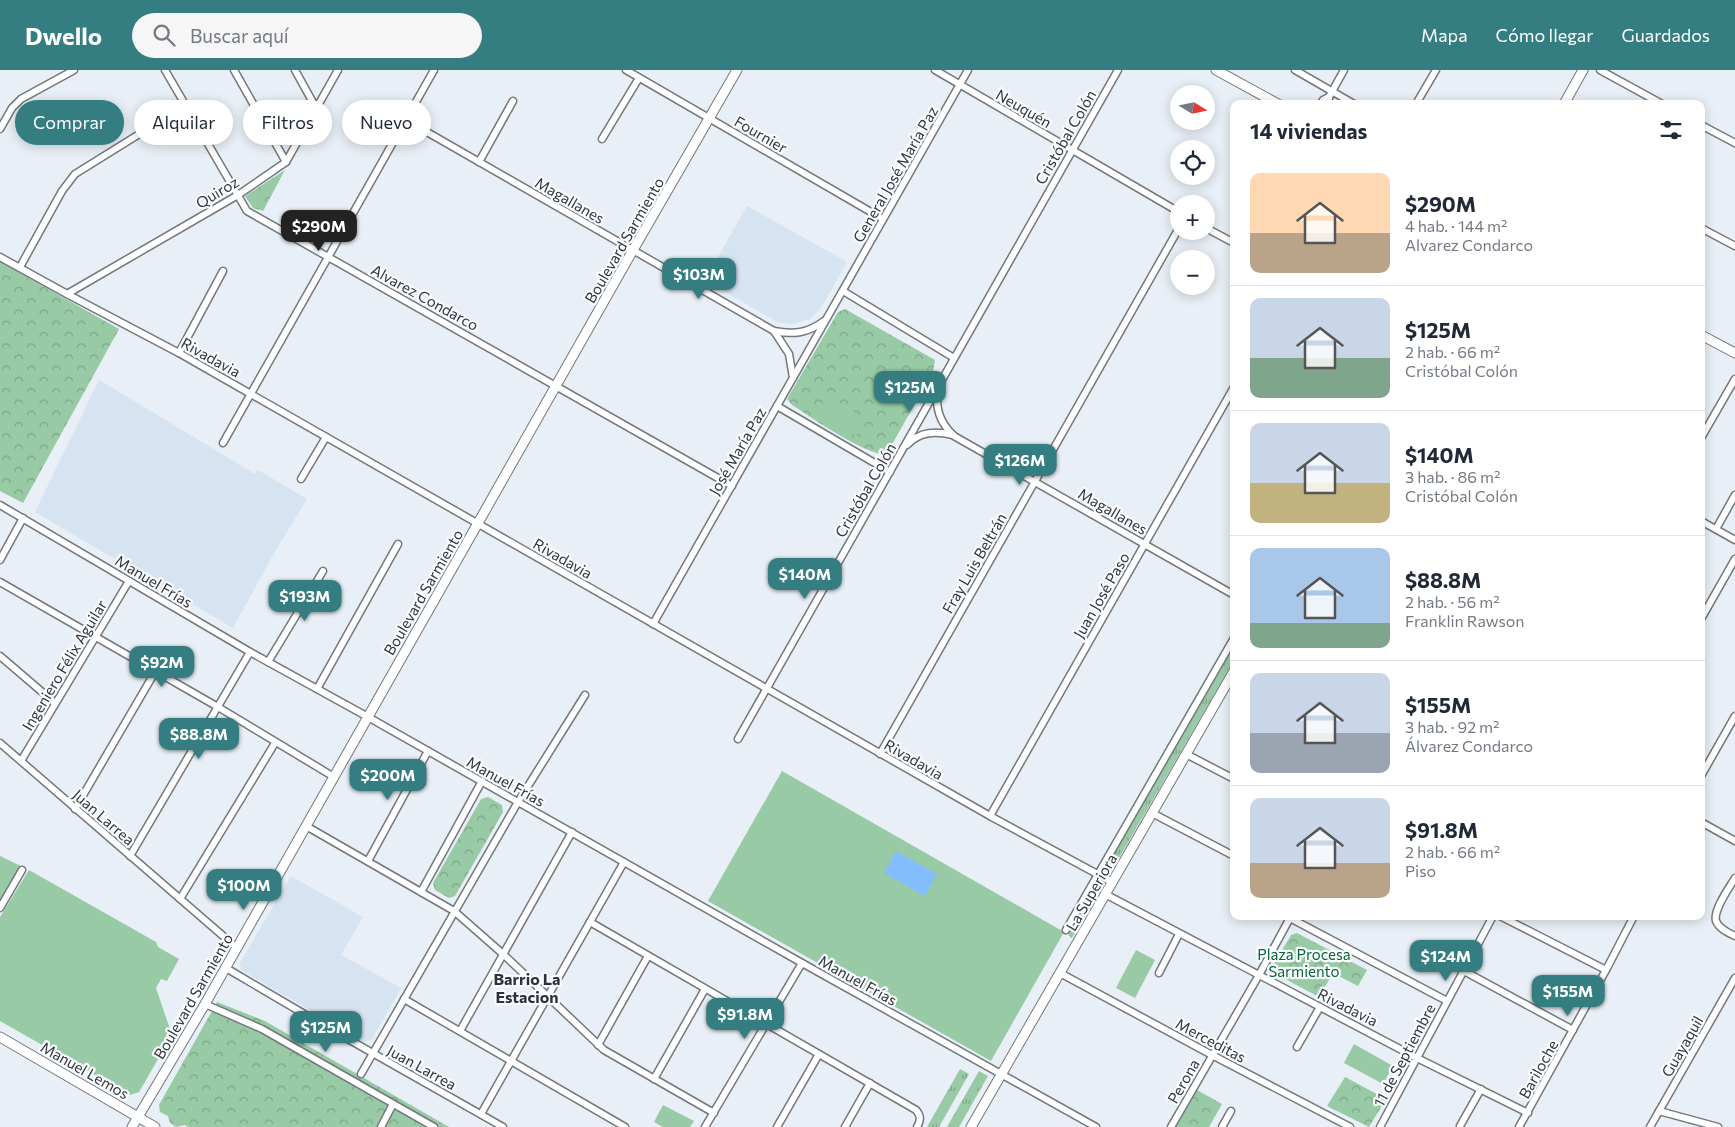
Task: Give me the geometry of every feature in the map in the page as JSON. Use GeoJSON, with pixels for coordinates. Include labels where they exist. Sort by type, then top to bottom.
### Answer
{"type":"FeatureCollection","features":[{"type":"Feature","properties":{"kind":"street"},"geometry":{"type":"LineString","coordinates":[[0,130],[12,108],[21,98],[66,72],[74,70]]}},
{"type":"Feature","properties":{"kind":"street","name":"Alvarez Condarco"},"geometry":{"type":"LineString","coordinates":[[165,70],[183,100]]}},
{"type":"Feature","properties":{"kind":"street"},"geometry":{"type":"LineString","coordinates":[[234,70],[286,162]]}},
{"type":"Feature","properties":{"kind":"street"},"geometry":{"type":"LineString","coordinates":[[295,70],[312,100]]}},
{"type":"Feature","properties":{"kind":"street","name":"Quiroz"},"geometry":{"type":"LineString","coordinates":[[321,100],[338,70]]}},
{"type":"Feature","properties":{"kind":"street"},"geometry":{"type":"LineString","coordinates":[[417,100],[434,70]]}},
{"type":"Feature","properties":{"kind":"street","name":"Fournier"},"geometry":{"type":"LineString","coordinates":[[626,70],[883,219]]}},
{"type":"Feature","properties":{"kind":"street","name":"Boulevard Sarmiento"},"geometry":{"type":"LineString","coordinates":[[132,1127],[226,968],[737,70]]}},
{"type":"Feature","properties":{"kind":"street","name":"Neuquén"},"geometry":{"type":"LineString","coordinates":[[935,70],[1170,207]]}},
{"type":"Feature","properties":{"kind":"street","name":"General José María Paz"},"geometry":{"type":"LineString","coordinates":[[843,291],[968,70]]}},
{"type":"Feature","properties":{"kind":"street","name":"Cristóbal Colón"},"geometry":{"type":"LineString","coordinates":[[738,739],[1118,70]]}},
{"type":"Feature","properties":{"kind":"street"},"geometry":{"type":"LineString","coordinates":[[1216,70],[1271,100]]}},
{"type":"Feature","properties":{"kind":"street"},"geometry":{"type":"LineString","coordinates":[[1295,70],[1330,97],[1344,70]]}},
{"type":"Feature","properties":{"kind":"street"},"geometry":{"type":"LineString","coordinates":[[1418,100],[1436,70]]}},
{"type":"Feature","properties":{"kind":"street"},"geometry":{"type":"LineString","coordinates":[[1566,100],[1583,70]]}},
{"type":"Feature","properties":{"kind":"street"},"geometry":{"type":"LineString","coordinates":[[1600,70],[1655,100]]}},
{"type":"Feature","properties":{"kind":"street"},"geometry":{"type":"LineString","coordinates":[[602,139],[639,78]]}},
{"type":"Feature","properties":{"kind":"street"},"geometry":{"type":"LineString","coordinates":[[479,162],[513,101]]}},
{"type":"Feature","properties":{"kind":"street"},"geometry":{"type":"LineString","coordinates":[[1705,127],[1735,143]]}},
{"type":"Feature","properties":{"kind":"street","name":"Magallanes"},"geometry":{"type":"LineString","coordinates":[[431,134],[774,331]]}},
{"type":"Feature","properties":{"kind":"street"},"geometry":{"type":"LineString","coordinates":[[20,267],[62,191],[75,174],[134,137]]}},
{"type":"Feature","properties":{"kind":"street","name":"Alvarez Condarco"},"geometry":{"type":"LineString","coordinates":[[209,145],[247,211],[557,385],[732,486]]}},
{"type":"Feature","properties":{"kind":"street","name":"Quiroz"},"geometry":{"type":"LineString","coordinates":[[67,294],[238,195],[286,162],[295,145]]}},
{"type":"Feature","properties":{"kind":"street"},"geometry":{"type":"LineString","coordinates":[[223,444],[392,145]]}},
{"type":"Feature","properties":{"kind":"street"},"geometry":{"type":"LineString","coordinates":[[1705,230],[1735,246]]}},
{"type":"Feature","properties":{"kind":"street"},"geometry":{"type":"LineString","coordinates":[[1215,233],[1230,241]]}},
{"type":"Feature","properties":{"kind":"street","name":"Fray Luis Beltrán"},"geometry":{"type":"LineString","coordinates":[[880,754],[1172,240]]}},
{"type":"Feature","properties":{"kind":"street","name":"Rivadavia"},"geometry":{"type":"LineString","coordinates":[[0,257],[179,353],[880,754],[1112,882]]}},
{"type":"Feature","properties":{"kind":"street"},"geometry":{"type":"LineString","coordinates":[[179,353],[223,271]]}},
{"type":"Feature","properties":{"kind":"street"},"geometry":{"type":"LineString","coordinates":[[843,291],[954,358]]}},
{"type":"Feature","properties":{"kind":"street","name":"José María Paz"},"geometry":{"type":"LineString","coordinates":[[654,624],[843,291]]}},
{"type":"Feature","properties":{"kind":"street"},"geometry":{"type":"LineString","coordinates":[[774,331],[787,334],[802,332],[827,319]]}},
{"type":"Feature","properties":{"kind":"street"},"geometry":{"type":"LineString","coordinates":[[774,331],[789,354],[793,378]]}},
{"type":"Feature","properties":{"kind":"street"},"geometry":{"type":"LineString","coordinates":[[1705,337],[1734,350]]}},
{"type":"Feature","properties":{"kind":"street"},"geometry":{"type":"LineString","coordinates":[[1705,431],[1735,379]]}},
{"type":"Feature","properties":{"kind":"street","name":"Magallanes"},"geometry":{"type":"LineString","coordinates":[[937,387],[936,406],[939,416],[945,428],[954,436],[1230,593]]}},
{"type":"Feature","properties":{"kind":"street","name":"Juan José Paso"},"geometry":{"type":"LineString","coordinates":[[990,816],[1230,394]]}},
{"type":"Feature","properties":{"kind":"street"},"geometry":{"type":"LineString","coordinates":[[777,406],[890,472]]}},
{"type":"Feature","properties":{"kind":"street","name":"Magallanes"},"geometry":{"type":"LineString","coordinates":[[902,450],[911,440],[929,433],[934,432],[954,436]]}},
{"type":"Feature","properties":{"kind":"street"},"geometry":{"type":"LineString","coordinates":[[301,479],[326,437]]}},
{"type":"Feature","properties":{"kind":"street"},"geometry":{"type":"LineString","coordinates":[[1716,529],[1735,495]]}},
{"type":"Feature","properties":{"kind":"street","name":"Manuel Frías"},"geometry":{"type":"LineString","coordinates":[[0,505],[250,652],[1096,1127]]}},
{"type":"Feature","properties":{"kind":"street"},"geometry":{"type":"LineString","coordinates":[[0,560],[23,518]]}},
{"type":"Feature","properties":{"kind":"street"},"geometry":{"type":"LineString","coordinates":[[1705,523],[1735,540]]}},
{"type":"Feature","properties":{"kind":"street"},"geometry":{"type":"LineString","coordinates":[[318,689],[398,544]]}},
{"type":"Feature","properties":{"kind":"street"},"geometry":{"type":"LineString","coordinates":[[1705,612],[1735,559]]}},
{"type":"Feature","properties":{"kind":"street"},"geometry":{"type":"LineString","coordinates":[[268,662],[323,571]]}},
{"type":"Feature","properties":{"kind":"street","name":"Ingeniero Félix Aguilar"},"geometry":{"type":"LineString","coordinates":[[20,762],[129,581]]}},
{"type":"Feature","properties":{"kind":"street"},"geometry":{"type":"LineString","coordinates":[[0,582],[218,707],[334,777]]}},
{"type":"Feature","properties":{"kind":"street"},"geometry":{"type":"LineString","coordinates":[[1066,930],[1230,645]]}},
{"type":"Feature","properties":{"kind":"street"},"geometry":{"type":"LineString","coordinates":[[130,856],[250,652]]}},
{"type":"Feature","properties":{"kind":"street"},"geometry":{"type":"LineString","coordinates":[[0,656],[56,703]]}},
{"type":"Feature","properties":{"kind":"street"},"geometry":{"type":"LineString","coordinates":[[75,808],[155,672]]}},
{"type":"Feature","properties":{"kind":"street","name":"La Superiora"},"geometry":{"type":"LineString","coordinates":[[971,1127],[1230,678]]}},
{"type":"Feature","properties":{"kind":"street"},"geometry":{"type":"LineString","coordinates":[[362,1074],[518,802],[585,695]]}},
{"type":"Feature","properties":{"kind":"street"},"geometry":{"type":"LineString","coordinates":[[1705,769],[1735,716]]}},
{"type":"Feature","properties":{"kind":"street","name":"Juan Larrea"},"geometry":{"type":"LineString","coordinates":[[0,743],[237,948]]}},
{"type":"Feature","properties":{"kind":"street"},"geometry":{"type":"LineString","coordinates":[[180,899],[275,743]]}},
{"type":"Feature","properties":{"kind":"street"},"geometry":{"type":"LineString","coordinates":[[368,861],[428,751]]}},
{"type":"Feature","properties":{"kind":"street"},"geometry":{"type":"LineString","coordinates":[[1186,754],[1230,777]]}},
{"type":"Feature","properties":{"kind":"street"},"geometry":{"type":"LineString","coordinates":[[421,892],[482,782]]}},
{"type":"Feature","properties":{"kind":"street"},"geometry":{"type":"LineString","coordinates":[[1152,813],[1230,854]]}},
{"type":"Feature","properties":{"kind":"street"},"geometry":{"type":"LineString","coordinates":[[1705,824],[1735,841]]}},
{"type":"Feature","properties":{"kind":"street"},"geometry":{"type":"LineString","coordinates":[[306,826],[454,911],[503,954],[604,1050],[714,1112]]}},
{"type":"Feature","properties":{"kind":"street"},"geometry":{"type":"LineString","coordinates":[[460,1031],[572,832]]}},
{"type":"Feature","properties":{"kind":"street"},"geometry":{"type":"LineString","coordinates":[[481,1114],[624,862]]}},
{"type":"Feature","properties":{"kind":"street"},"geometry":{"type":"LineString","coordinates":[[0,908],[22,870]]}},
{"type":"Feature","properties":{"kind":"street"},"geometry":{"type":"LineString","coordinates":[[1735,878],[1716,912],[1716,922],[1722,929],[1735,936]]}},
{"type":"Feature","properties":{"kind":"street","name":"Rivadavia"},"geometry":{"type":"LineString","coordinates":[[1105,894],[1417,1058],[1528,1113]]}},
{"type":"Feature","properties":{"kind":"street","name":"Perona"},"geometry":{"type":"LineString","coordinates":[[1170,1127],[1259,975],[1288,920]]}},
{"type":"Feature","properties":{"kind":"street"},"geometry":{"type":"LineString","coordinates":[[1296,920],[1447,1001]]}},
{"type":"Feature","properties":{"kind":"street","name":"11 de Septiembre"},"geometry":{"type":"LineString","coordinates":[[1380,1127],[1492,920]]}},
{"type":"Feature","properties":{"kind":"street"},"geometry":{"type":"LineString","coordinates":[[1508,920],[1606,970]]}},
{"type":"Feature","properties":{"kind":"street","name":"Bariloche"},"geometry":{"type":"LineString","coordinates":[[1520,1127],[1632,920]]}},
{"type":"Feature","properties":{"kind":"street"},"geometry":{"type":"LineString","coordinates":[[590,922],[916,1110],[920,1116],[920,1122],[917,1127]]}},
{"type":"Feature","properties":{"kind":"street"},"geometry":{"type":"LineString","coordinates":[[1159,973],[1179,934]]}},
{"type":"Feature","properties":{"kind":"street"},"geometry":{"type":"LineString","coordinates":[[598,1045],[648,956]]}},
{"type":"Feature","properties":{"kind":"street"},"geometry":{"type":"LineString","coordinates":[[706,1127],[802,963]]}},
{"type":"Feature","properties":{"kind":"street","name":"Juan Larrea"},"geometry":{"type":"LineString","coordinates":[[226,968],[503,1127]]}},
{"type":"Feature","properties":{"kind":"street"},"geometry":{"type":"LineString","coordinates":[[1464,971],[1573,1030]]}},
{"type":"Feature","properties":{"kind":"street","name":"Merceditas"},"geometry":{"type":"LineString","coordinates":[[1060,972],[1212,1055],[1350,1127]]}},
{"type":"Feature","properties":{"kind":"street","name":"Guayaquil"},"geometry":{"type":"LineString","coordinates":[[1650,1127],[1734,982]]}},
{"type":"Feature","properties":{"kind":"street"},"geometry":{"type":"LineString","coordinates":[[654,1079],[705,988]]}},
{"type":"Feature","properties":{"kind":"street"},"geometry":{"type":"LineString","coordinates":[[404,999],[625,1127]]}},
{"type":"Feature","properties":{"kind":"street"},"geometry":{"type":"LineString","coordinates":[[205,1004],[262,1029],[434,1127]]}},
{"type":"Feature","properties":{"kind":"street"},"geometry":{"type":"LineString","coordinates":[[1297,1047],[1320,1007]]}},
{"type":"Feature","properties":{"kind":"street","name":"Manuel Lemos"},"geometry":{"type":"LineString","coordinates":[[0,1037],[155,1127]]}},
{"type":"Feature","properties":{"kind":"street"},"geometry":{"type":"LineString","coordinates":[[777,1127],[819,1054]]}},
{"type":"Feature","properties":{"kind":"street"},"geometry":{"type":"LineString","coordinates":[[845,1127],[870,1083]]}},
{"type":"Feature","properties":{"kind":"street"},"geometry":{"type":"LineString","coordinates":[[1460,1126],[1480,1089]]}},
{"type":"Feature","properties":{"kind":"street"},"geometry":{"type":"LineString","coordinates":[[381,1127],[393,1104]]}},
{"type":"Feature","properties":{"kind":"street"},"geometry":{"type":"LineString","coordinates":[[1222,1127],[1231,1111]]}},
{"type":"Feature","properties":{"kind":"street"},"geometry":{"type":"LineString","coordinates":[[1659,1111],[1718,1127]]}},
{"type":"Feature","properties":{"kind":"shaded area"},"geometry":{"type":"Polygon","coordinates":[[[747,206],[847,262],[821,308],[810,319],[792,324],[777,322],[705,280],[747,206]]]}},
{"type":"Feature","properties":{"kind":"shaded area"},"geometry":{"type":"Polygon","coordinates":[[[99,380],[255,474],[258,470],[307,499],[273,555],[233,628],[35,512],[99,380]]]}},
{"type":"Feature","properties":{"kind":"shaded area"},"geometry":{"type":"Polygon","coordinates":[[[291,876],[363,917],[341,955],[401,988],[372,1039],[364,1042],[241,970],[240,963],[291,876]]]}},
{"type":"Feature","properties":{"kind":"green space"},"geometry":{"type":"Polygon","coordinates":[[[285,170],[263,211],[253,208],[245,196],[285,170]]]}},
{"type":"Feature","properties":{"kind":"green space"},"geometry":{"type":"Polygon","coordinates":[[[0,262],[119,329],[23,503],[0,491],[0,262]]]}},
{"type":"Feature","properties":{"kind":"green space"},"geometry":{"type":"Polygon","coordinates":[[[845,309],[935,360],[933,372],[886,455],[876,453],[852,442],[792,405],[787,399],[838,312],[845,309]]]}},
{"type":"Feature","properties":{"kind":"green space"},"geometry":{"type":"Polygon","coordinates":[[[832,399],[866,419],[856,436],[822,416],[832,399]]]}},
{"type":"Feature","properties":{"kind":"green space"},"geometry":{"type":"Polygon","coordinates":[[[1230,654],[1230,667],[1109,875],[1104,871],[1230,654]]]}},
{"type":"Feature","properties":{"kind":"green space"},"geometry":{"type":"Polygon","coordinates":[[[782,771],[1064,932],[991,1061],[708,901],[782,771]]]}},
{"type":"Feature","properties":{"kind":"green space"},"geometry":{"type":"Polygon","coordinates":[[[488,797],[502,805],[503,812],[455,896],[449,898],[435,890],[433,883],[481,799],[488,797]]]}},
{"type":"Feature","properties":{"kind":"green space"},"geometry":{"type":"Polygon","coordinates":[[[0,856],[21,866],[0,901],[0,856]]]}},
{"type":"Feature","properties":{"kind":"green space"},"geometry":{"type":"Polygon","coordinates":[[[29,870],[156,942],[158,947],[179,959],[167,981],[161,979],[156,988],[172,1035],[139,1092],[130,1095],[0,1021],[0,917],[29,870]]]}},
{"type":"Feature","properties":{"kind":"green space"},"geometry":{"type":"Polygon","coordinates":[[[1098,882],[1102,885],[1072,938],[1068,935],[1098,882]]]}},
{"type":"Feature","properties":{"kind":"green space","name":"Plaza Procesa Sarmiento"},"geometry":{"type":"Polygon","coordinates":[[[1297,933],[1367,970],[1358,986],[1333,973],[1319,997],[1274,973],[1272,967],[1291,935],[1297,933]]]}},
{"type":"Feature","properties":{"kind":"green space"},"geometry":{"type":"Polygon","coordinates":[[[1136,950],[1155,960],[1135,998],[1116,988],[1136,950]]]}},
{"type":"Feature","properties":{"kind":"green space"},"geometry":{"type":"Polygon","coordinates":[[[217,1002],[265,1021],[449,1127],[188,1127],[185,1125],[176,1127],[170,1123],[168,1116],[160,1112],[159,1105],[217,1002]]]}},
{"type":"Feature","properties":{"kind":"green space"},"geometry":{"type":"Polygon","coordinates":[[[1354,1044],[1393,1066],[1383,1084],[1344,1063],[1354,1044]]]}},
{"type":"Feature","properties":{"kind":"green space"},"geometry":{"type":"Polygon","coordinates":[[[960,1069],[969,1074],[939,1127],[927,1127],[960,1069]]]}},
{"type":"Feature","properties":{"kind":"green space"},"geometry":{"type":"Polygon","coordinates":[[[979,1071],[988,1076],[959,1127],[947,1127],[979,1071]]]}},
{"type":"Feature","properties":{"kind":"green space"},"geometry":{"type":"Polygon","coordinates":[[[1345,1077],[1386,1099],[1369,1127],[1327,1106],[1345,1077]]]}},
{"type":"Feature","properties":{"kind":"green space"},"geometry":{"type":"Polygon","coordinates":[[[1197,1090],[1222,1104],[1209,1127],[1176,1127],[1197,1090]]]}},
{"type":"Feature","properties":{"kind":"green space"},"geometry":{"type":"Polygon","coordinates":[[[663,1105],[694,1121],[690,1127],[663,1127],[654,1122],[663,1105]]]}},
{"type":"Feature","properties":{"kind":"water"},"geometry":{"type":"Polygon","coordinates":[[[896,851],[937,874],[925,896],[884,873],[896,851]]]}},
{"type":"Feature","properties":{"kind":"district","name":"Barrio La Estacion"},"geometry":{"type":"Point","coordinates":[527,987]}}]}
